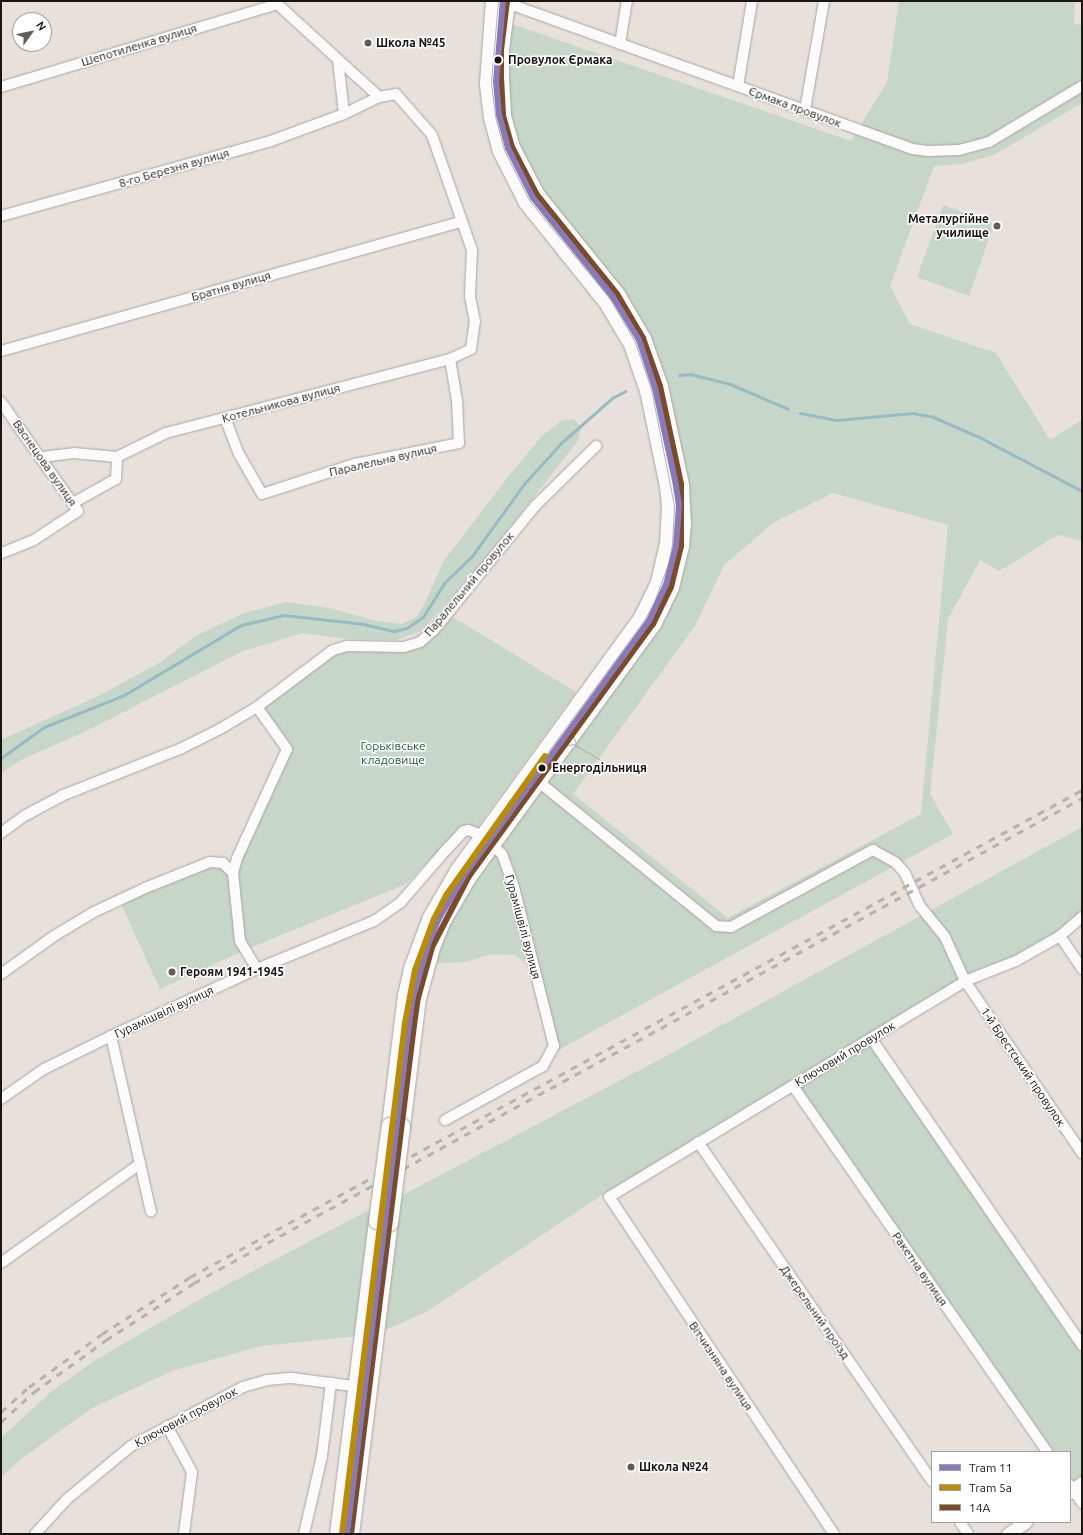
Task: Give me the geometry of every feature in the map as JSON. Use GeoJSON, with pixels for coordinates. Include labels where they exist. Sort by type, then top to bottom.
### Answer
{"type":"FeatureCollection","features":[{"type":"Feature","properties":{"kind":"main road"},"geometry":{"type":"LineString","coordinates":[[337,1534],[362,1387],[395,1126],[424,972],[435,941],[455,899],[487,839],[533,777],[641,617],[650,600],[663,563],[669,505],[647,390],[631,344],[606,302],[526,202],[500,151],[490,117],[486,82],[502,2]]}},
{"type":"Feature","properties":{"kind":"main road"},"geometry":{"type":"LineString","coordinates":[[351,1534],[362,1387]]}},
{"type":"Feature","properties":{"kind":"street"},"geometry":{"type":"LineString","coordinates":[[620,44],[627,1]]}},
{"type":"Feature","properties":{"kind":"street"},"geometry":{"type":"LineString","coordinates":[[738,86],[752,1]]}},
{"type":"Feature","properties":{"kind":"street"},"geometry":{"type":"LineString","coordinates":[[805,110],[824,1]]}},
{"type":"Feature","properties":{"kind":"street","name":"Єрмака провулок"},"geometry":{"type":"LineString","coordinates":[[502,2],[913,149],[943,152],[989,142],[1082,86]]}},
{"type":"Feature","properties":{"kind":"street"},"geometry":{"type":"LineString","coordinates":[[276,3],[379,97],[396,94],[401,97],[412,115],[432,135],[457,206],[460,222]]}},
{"type":"Feature","properties":{"kind":"street","name":"Шепотиленка вулиця"},"geometry":{"type":"LineString","coordinates":[[1,87],[276,3]]}},
{"type":"Feature","properties":{"kind":"street"},"geometry":{"type":"LineString","coordinates":[[338,60],[344,114]]}},
{"type":"Feature","properties":{"kind":"street","name":"8-го Березня вулиця"},"geometry":{"type":"LineString","coordinates":[[1,216],[268,142],[344,114],[379,97]]}},
{"type":"Feature","properties":{"kind":"street","name":"Братня вулиця"},"geometry":{"type":"LineString","coordinates":[[1,351],[460,222]]}},
{"type":"Feature","properties":{"kind":"street","name":"Котельникова вулиця"},"geometry":{"type":"LineString","coordinates":[[117,457],[166,433],[450,359],[471,349],[475,322],[470,296],[472,250],[460,222]]}},
{"type":"Feature","properties":{"kind":"street","name":"Паралельна вулиця"},"geometry":{"type":"LineString","coordinates":[[225,418],[239,454],[262,494],[355,464],[459,443],[457,401],[450,359]]}},
{"type":"Feature","properties":{"kind":"street","name":"Васнецова вулиця"},"geometry":{"type":"LineString","coordinates":[[1,402],[42,457],[78,511],[34,540],[1,553]]}},
{"type":"Feature","properties":{"kind":"street","name":"Паралельний провулок"},"geometry":{"type":"LineString","coordinates":[[257,707],[334,650],[347,646],[404,647],[420,642],[434,630],[535,506],[596,446]]}},
{"type":"Feature","properties":{"kind":"street"},"geometry":{"type":"LineString","coordinates":[[42,457],[74,453],[117,457],[116,479],[73,503]]}},
{"type":"Feature","properties":{"kind":"street"},"geometry":{"type":"LineString","coordinates":[[1,833],[26,815],[61,796],[180,749],[257,707],[287,748],[237,858],[233,873],[240,942],[257,969]]}},
{"type":"Feature","properties":{"kind":"street","name":"1-й Брестський провулок"},"geometry":{"type":"LineString","coordinates":[[533,777],[716,926],[731,927],[873,850],[883,854],[896,863],[905,873],[920,906],[945,937],[965,981],[1082,1153]]}},
{"type":"Feature","properties":{"kind":"street","name":"Гурамішвілі вулиця"},"geometry":{"type":"LineString","coordinates":[[1,1099],[44,1070],[111,1036],[257,969],[374,921],[388,913],[401,902],[464,831],[487,839],[502,854],[514,887],[554,1046],[543,1066],[445,1120]]}},
{"type":"Feature","properties":{"kind":"street"},"geometry":{"type":"LineString","coordinates":[[1,974],[61,932],[145,888],[210,862],[223,863],[233,873]]}},
{"type":"Feature","properties":{"kind":"street","name":"Ключовий провулок"},"geometry":{"type":"LineString","coordinates":[[609,1197],[965,981],[1016,961],[1060,936],[1082,917]]}},
{"type":"Feature","properties":{"kind":"street"},"geometry":{"type":"LineString","coordinates":[[1060,936],[1082,969]]}},
{"type":"Feature","properties":{"kind":"street"},"geometry":{"type":"LineString","coordinates":[[111,1036],[151,1212]]}},
{"type":"Feature","properties":{"kind":"street"},"geometry":{"type":"LineString","coordinates":[[871,1038],[1082,1345]]}},
{"type":"Feature","properties":{"kind":"street","name":"Ракетна вулиця"},"geometry":{"type":"LineString","coordinates":[[793,1086],[1046,1451]]}},
{"type":"Feature","properties":{"kind":"street","name":"Джерельний проїзд"},"geometry":{"type":"LineString","coordinates":[[698,1142],[931,1481]]}},
{"type":"Feature","properties":{"kind":"street"},"geometry":{"type":"LineString","coordinates":[[1,1263],[140,1164]]}},
{"type":"Feature","properties":{"kind":"street","name":"Вітчизняна вулиця"},"geometry":{"type":"LineString","coordinates":[[609,1197],[834,1534]]}},
{"type":"Feature","properties":{"kind":"street","name":"Ключовий провулок"},"geometry":{"type":"LineString","coordinates":[[35,1534],[67,1499],[131,1446],[237,1389],[267,1380],[292,1378],[362,1387]]}},
{"type":"Feature","properties":{"kind":"street"},"geometry":{"type":"LineString","coordinates":[[304,1534],[322,1456],[331,1383]]}},
{"type":"Feature","properties":{"kind":"street"},"geometry":{"type":"LineString","coordinates":[[167,1426],[192,1472],[184,1534]]}},
{"type":"Feature","properties":{"kind":"street"},"geometry":{"type":"LineString","coordinates":[[1074,1487],[1082,1504]]}},
{"type":"Feature","properties":{"kind":"street"},"geometry":{"type":"LineString","coordinates":[[961,1523],[968,1534]]}},
{"type":"Feature","properties":{"kind":"street"},"geometry":{"type":"LineString","coordinates":[[1008,1534],[1024,1523]]}},
{"type":"Feature","properties":{"kind":"green space"},"geometry":{"type":"Polygon","coordinates":[[[899,1],[1075,1],[1074,24],[1082,25],[1082,103],[994,155],[961,164],[934,166],[890,286],[910,324],[996,353],[1050,440],[1082,420],[1082,541],[1058,535],[999,571],[980,560],[948,619],[930,794],[953,834],[555,1052],[544,1030],[529,966],[515,955],[492,954],[466,962],[430,964],[458,901],[666,608],[663,386],[516,145],[505,81],[509,23],[851,141],[887,82],[899,1]],[[833,493],[773,523],[724,565],[695,626],[573,794],[728,918],[921,814],[948,525],[833,493]]]}},
{"type":"Feature","properties":{"kind":"green space"},"geometry":{"type":"Polygon","coordinates":[[[943,205],[994,224],[969,296],[917,277],[943,205]]]}},
{"type":"Feature","properties":{"kind":"green space"},"geometry":{"type":"Polygon","coordinates":[[[574,419],[581,427],[578,441],[469,579],[421,631],[396,640],[347,639],[303,633],[243,651],[86,731],[23,759],[1,773],[1,740],[98,696],[159,663],[196,636],[244,613],[287,602],[329,608],[377,621],[402,624],[416,617],[424,605],[443,562],[511,473],[542,436],[561,421],[574,419]]]}},
{"type":"Feature","properties":{"kind":"green space","name":"Горьківське кладовище"},"geometry":{"type":"Polygon","coordinates":[[[451,616],[576,692],[474,832],[454,835],[406,884],[247,949],[160,989],[121,904],[211,866],[221,867],[230,876],[290,756],[291,748],[287,741],[262,708],[335,653],[347,650],[404,651],[451,616]]]}},
{"type":"Feature","properties":{"kind":"green space"},"geometry":{"type":"Polygon","coordinates":[[[1082,827],[1082,913],[1057,933],[1015,958],[981,968],[960,979],[865,1037],[1082,1354],[1082,1496],[1071,1479],[1071,1451],[1051,1451],[794,1080],[605,1193],[428,1311],[379,1333],[397,1198],[655,1062],[1082,827]]]}},
{"type":"Feature","properties":{"kind":"green space"},"geometry":{"type":"Polygon","coordinates":[[[375,1207],[359,1336],[261,1346],[172,1371],[92,1408],[21,1459],[1,1477],[1,1438],[52,1391],[94,1361],[200,1299],[375,1207]]]}},
{"type":"Feature","properties":{"kind":"waterway"},"geometry":{"type":"LineString","coordinates":[[679,375],[690,374],[730,384],[788,409]]}},
{"type":"Feature","properties":{"kind":"waterway"},"geometry":{"type":"LineString","coordinates":[[1,758],[44,727],[124,695],[241,625],[284,615],[363,624],[394,631],[407,628],[423,617],[444,583],[472,556],[524,484],[561,443],[612,398],[625,391]]}},
{"type":"Feature","properties":{"kind":"waterway"},"geometry":{"type":"LineString","coordinates":[[800,413],[837,420],[913,413],[933,417],[979,437],[1082,491]]}},
{"type":"Feature","properties":{"kind":"tram line"},"geometry":{"type":"LineString","coordinates":[[498,1],[491,82],[495,116],[504,150],[529,200],[610,299],[635,342],[651,389],[674,505],[672,545],[668,564],[654,602],[645,619],[545,756]]}},
{"type":"Feature","properties":{"kind":"tram line","name":"11"},"geometry":{"type":"LineString","coordinates":[[347,1534],[409,1024],[413,997],[428,945],[438,920],[465,874],[649,621],[666,585],[676,546],[679,505],[676,485],[655,388],[639,340],[613,297],[533,198],[508,148],[499,115],[496,82],[503,1]]}},
{"type":"Feature","properties":{"kind":"tram line"},"geometry":{"type":"LineString","coordinates":[[573,720],[571,731],[578,748]]}},
{"type":"Feature","properties":{"kind":"tram line"},"geometry":{"type":"LineString","coordinates":[[548,754],[561,747],[573,744],[599,759]]}},
{"type":"Feature","properties":{"kind":"tram line","name":"5а"},"geometry":{"type":"LineString","coordinates":[[342,1534],[405,1023],[415,970],[434,919],[447,894],[545,756]]}},
{"type":"Feature","properties":{"kind":"railway"},"geometry":{"type":"LineString","coordinates":[[1,1412],[29,1387],[102,1334],[190,1277],[1082,790]]}},
{"type":"Feature","properties":{"kind":"railway"},"geometry":{"type":"LineString","coordinates":[[1,1422],[34,1392],[106,1340],[194,1283],[1082,798]]}},
{"type":"Feature","properties":{"kind":"transit line","name":"14А"},"geometry":{"type":"LineString","coordinates":[[351,1534],[414,1025],[418,998],[432,947],[469,876],[653,624],[671,587],[681,546],[681,484],[660,386],[643,338],[617,294],[537,195],[512,147],[503,115],[501,81],[501,50],[507,1]]}},
{"type":"Feature","properties":{"kind":"place","name":"Школа №45"},"geometry":{"type":"Point","coordinates":[368,43]}},
{"type":"Feature","properties":{"kind":"place","name":"Провулок Єрмака"},"geometry":{"type":"Point","coordinates":[498,60]}},
{"type":"Feature","properties":{"kind":"place","name":"Металургійне училище"},"geometry":{"type":"Point","coordinates":[997,226]}},
{"type":"Feature","properties":{"kind":"place","name":"Енергодільниця"},"geometry":{"type":"Point","coordinates":[542,768]}},
{"type":"Feature","properties":{"kind":"place","name":"Героям 1941-1945"},"geometry":{"type":"Point","coordinates":[172,972]}},
{"type":"Feature","properties":{"kind":"place","name":"Школа №24"},"geometry":{"type":"Point","coordinates":[631,1467]}}]}
